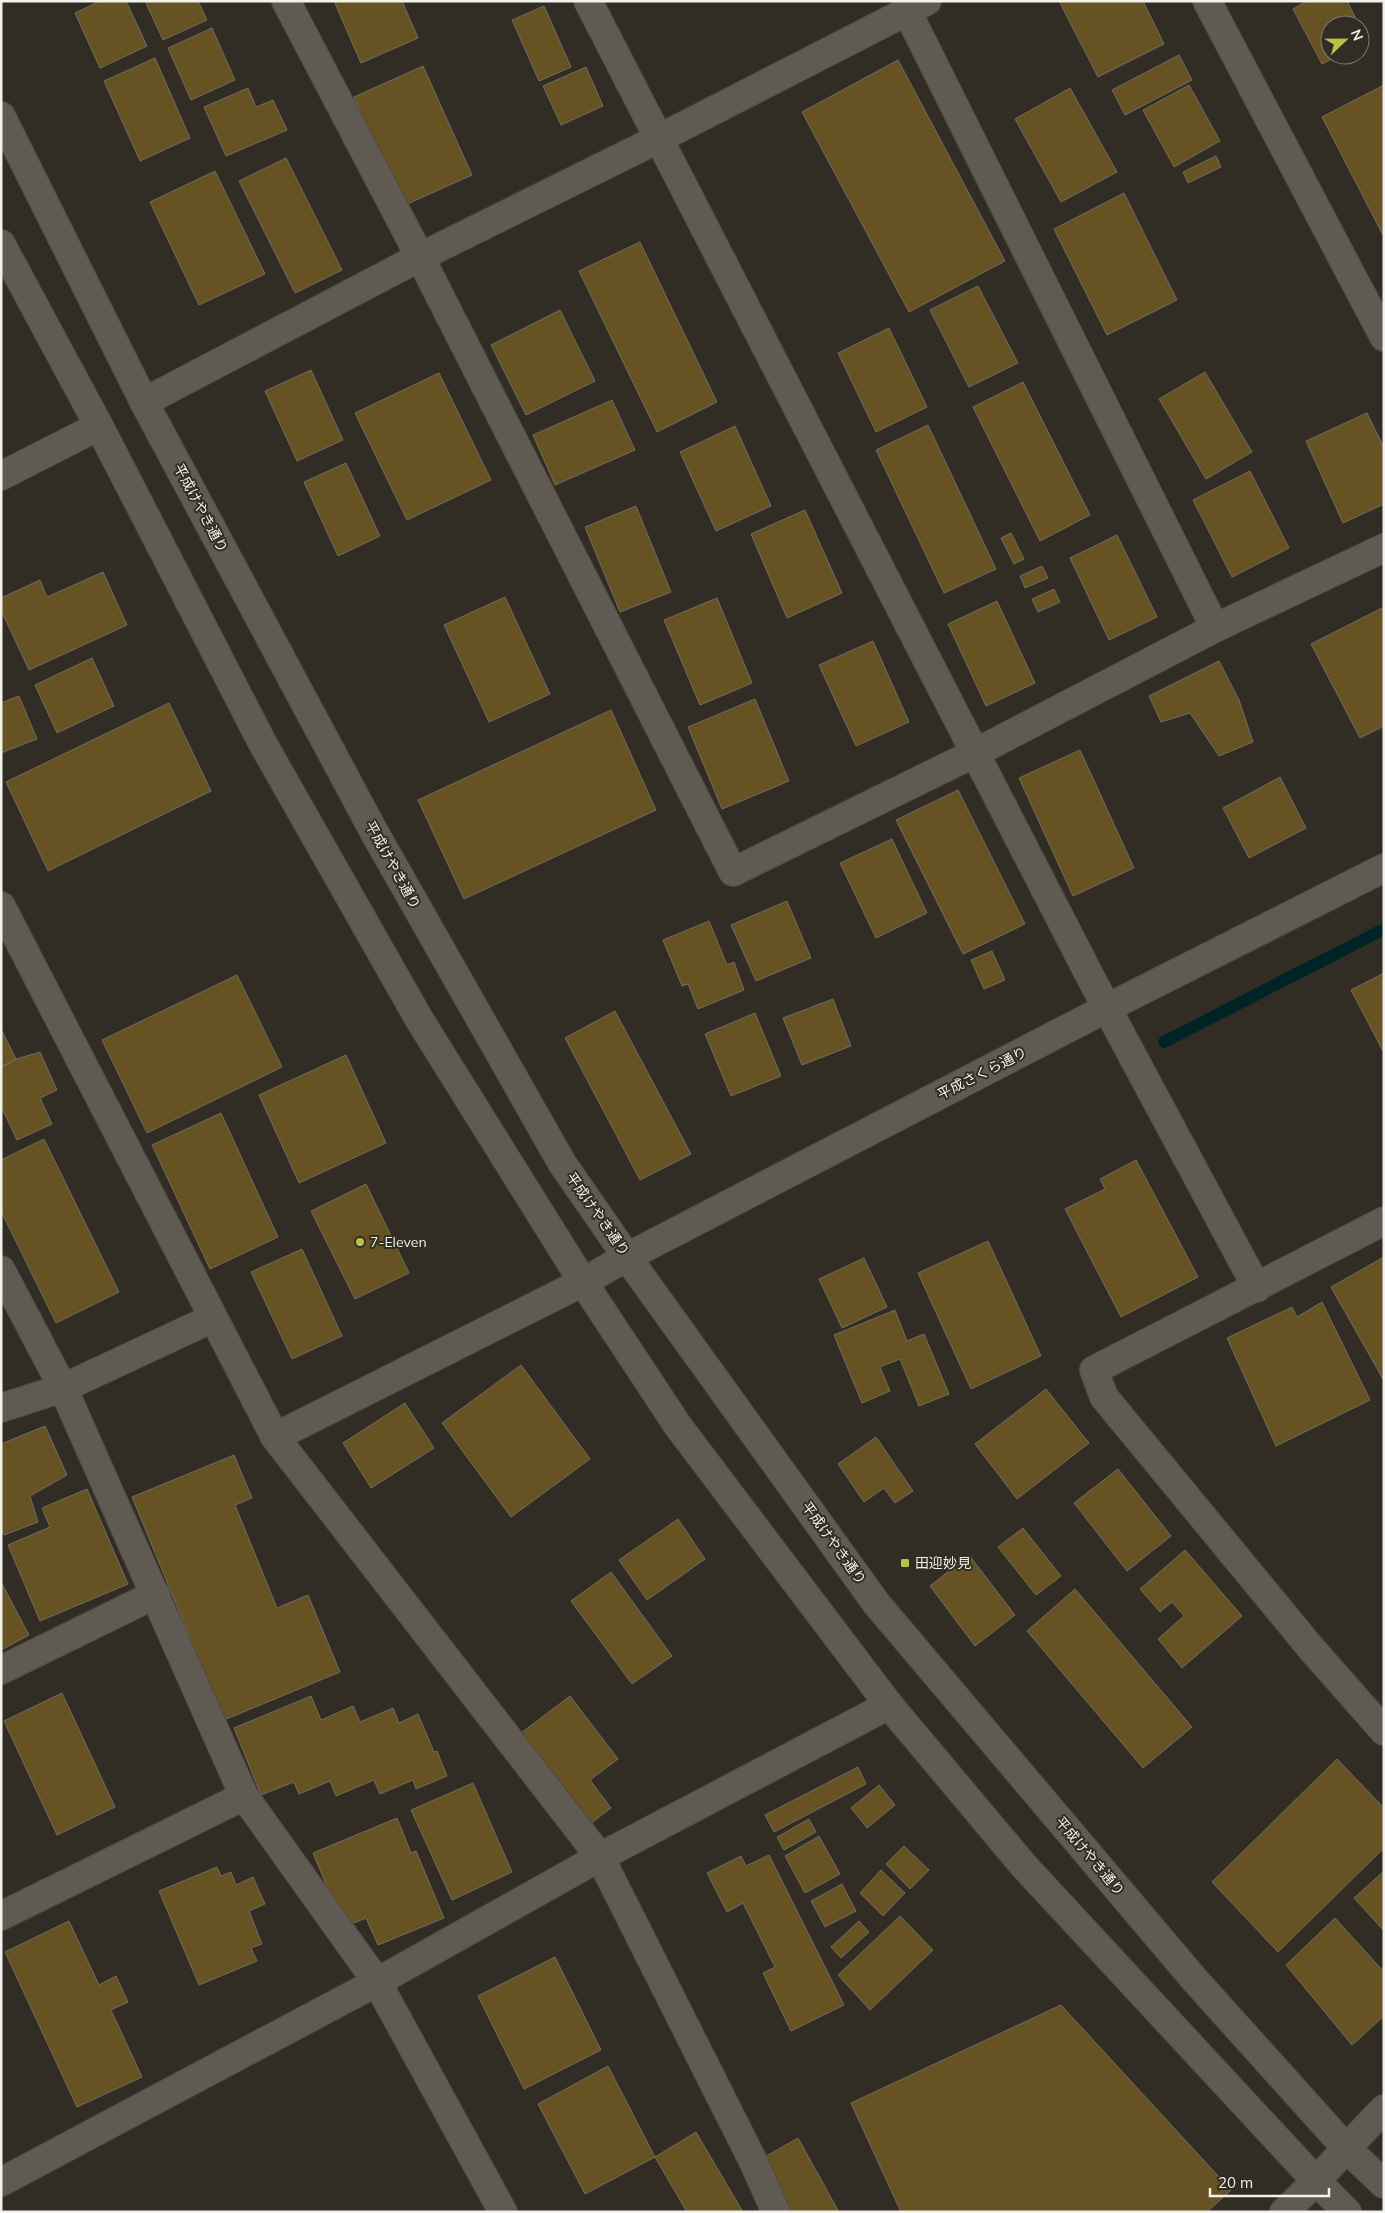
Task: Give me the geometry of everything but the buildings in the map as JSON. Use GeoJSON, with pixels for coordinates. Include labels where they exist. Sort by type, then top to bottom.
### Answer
{"type":"FeatureCollection","features":[{"type":"Feature","properties":{"kind":"street"},"geometry":{"type":"LineString","coordinates":[[286,1],[420,257],[733,872],[975,753],[1215,628],[1384,548]]}},
{"type":"Feature","properties":{"kind":"street"},"geometry":{"type":"LineString","coordinates":[[588,1],[1107,1008],[1256,1288]]}},
{"type":"Feature","properties":{"kind":"street"},"geometry":{"type":"LineString","coordinates":[[1207,1],[1384,337]]}},
{"type":"Feature","properties":{"kind":"street"},"geometry":{"type":"LineString","coordinates":[[144,402],[420,257],[660,138],[917,6],[1215,628]]}},
{"type":"Feature","properties":{"kind":"street","name":"平成けやき通り"},"geometry":{"type":"LineString","coordinates":[[1,116],[144,402],[373,830],[562,1163],[627,1257],[876,1602],[1194,1979],[1346,2148],[1384,2184]]}},
{"type":"Feature","properties":{"kind":"street"},"geometry":{"type":"LineString","coordinates":[[1,244],[100,426],[263,744],[420,1019],[583,1282],[678,1426],[889,1705],[1024,1866],[1347,2212]]}},
{"type":"Feature","properties":{"kind":"street"},"geometry":{"type":"LineString","coordinates":[[1,476],[100,426]]}},
{"type":"Feature","properties":{"kind":"street","name":"平成さくら通り"},"geometry":{"type":"LineString","coordinates":[[275,1437],[583,1282],[627,1257],[1107,1008],[1384,868]]}},
{"type":"Feature","properties":{"kind":"street"},"geometry":{"type":"LineString","coordinates":[[1,906],[275,1437],[600,1857],[754,2163],[776,2212]]}},
{"type":"Feature","properties":{"kind":"street"},"geometry":{"type":"LineString","coordinates":[[1384,1221],[1094,1370],[1104,1397],[1310,1647],[1384,1731]]}},
{"type":"Feature","properties":{"kind":"street"},"geometry":{"type":"LineString","coordinates":[[1,1270],[63,1388],[244,1796],[377,1982],[503,2212]]}},
{"type":"Feature","properties":{"kind":"street"},"geometry":{"type":"LineString","coordinates":[[1,1408],[63,1388],[213,1318]]}},
{"type":"Feature","properties":{"kind":"street"},"geometry":{"type":"LineString","coordinates":[[1,1670],[156,1594]]}},
{"type":"Feature","properties":{"kind":"street"},"geometry":{"type":"LineString","coordinates":[[1,2182],[377,1982],[600,1857],[889,1705]]}},
{"type":"Feature","properties":{"kind":"street"},"geometry":{"type":"LineString","coordinates":[[1,1916],[244,1796]]}},
{"type":"Feature","properties":{"kind":"street"},"geometry":{"type":"LineString","coordinates":[[1284,2212],[1317,2182],[1346,2148],[1384,2109]]}},
{"type":"Feature","properties":{"kind":"waterway"},"geometry":{"type":"LineString","coordinates":[[1164,1042],[1384,929]]}},
{"type":"Feature","properties":{"kind":"place","name":"7-Eleven"},"geometry":{"type":"Point","coordinates":[360,1242]}},
{"type":"Feature","properties":{"kind":"place","name":"田迎妙見"},"geometry":{"type":"Point","coordinates":[905,1563]}}]}
